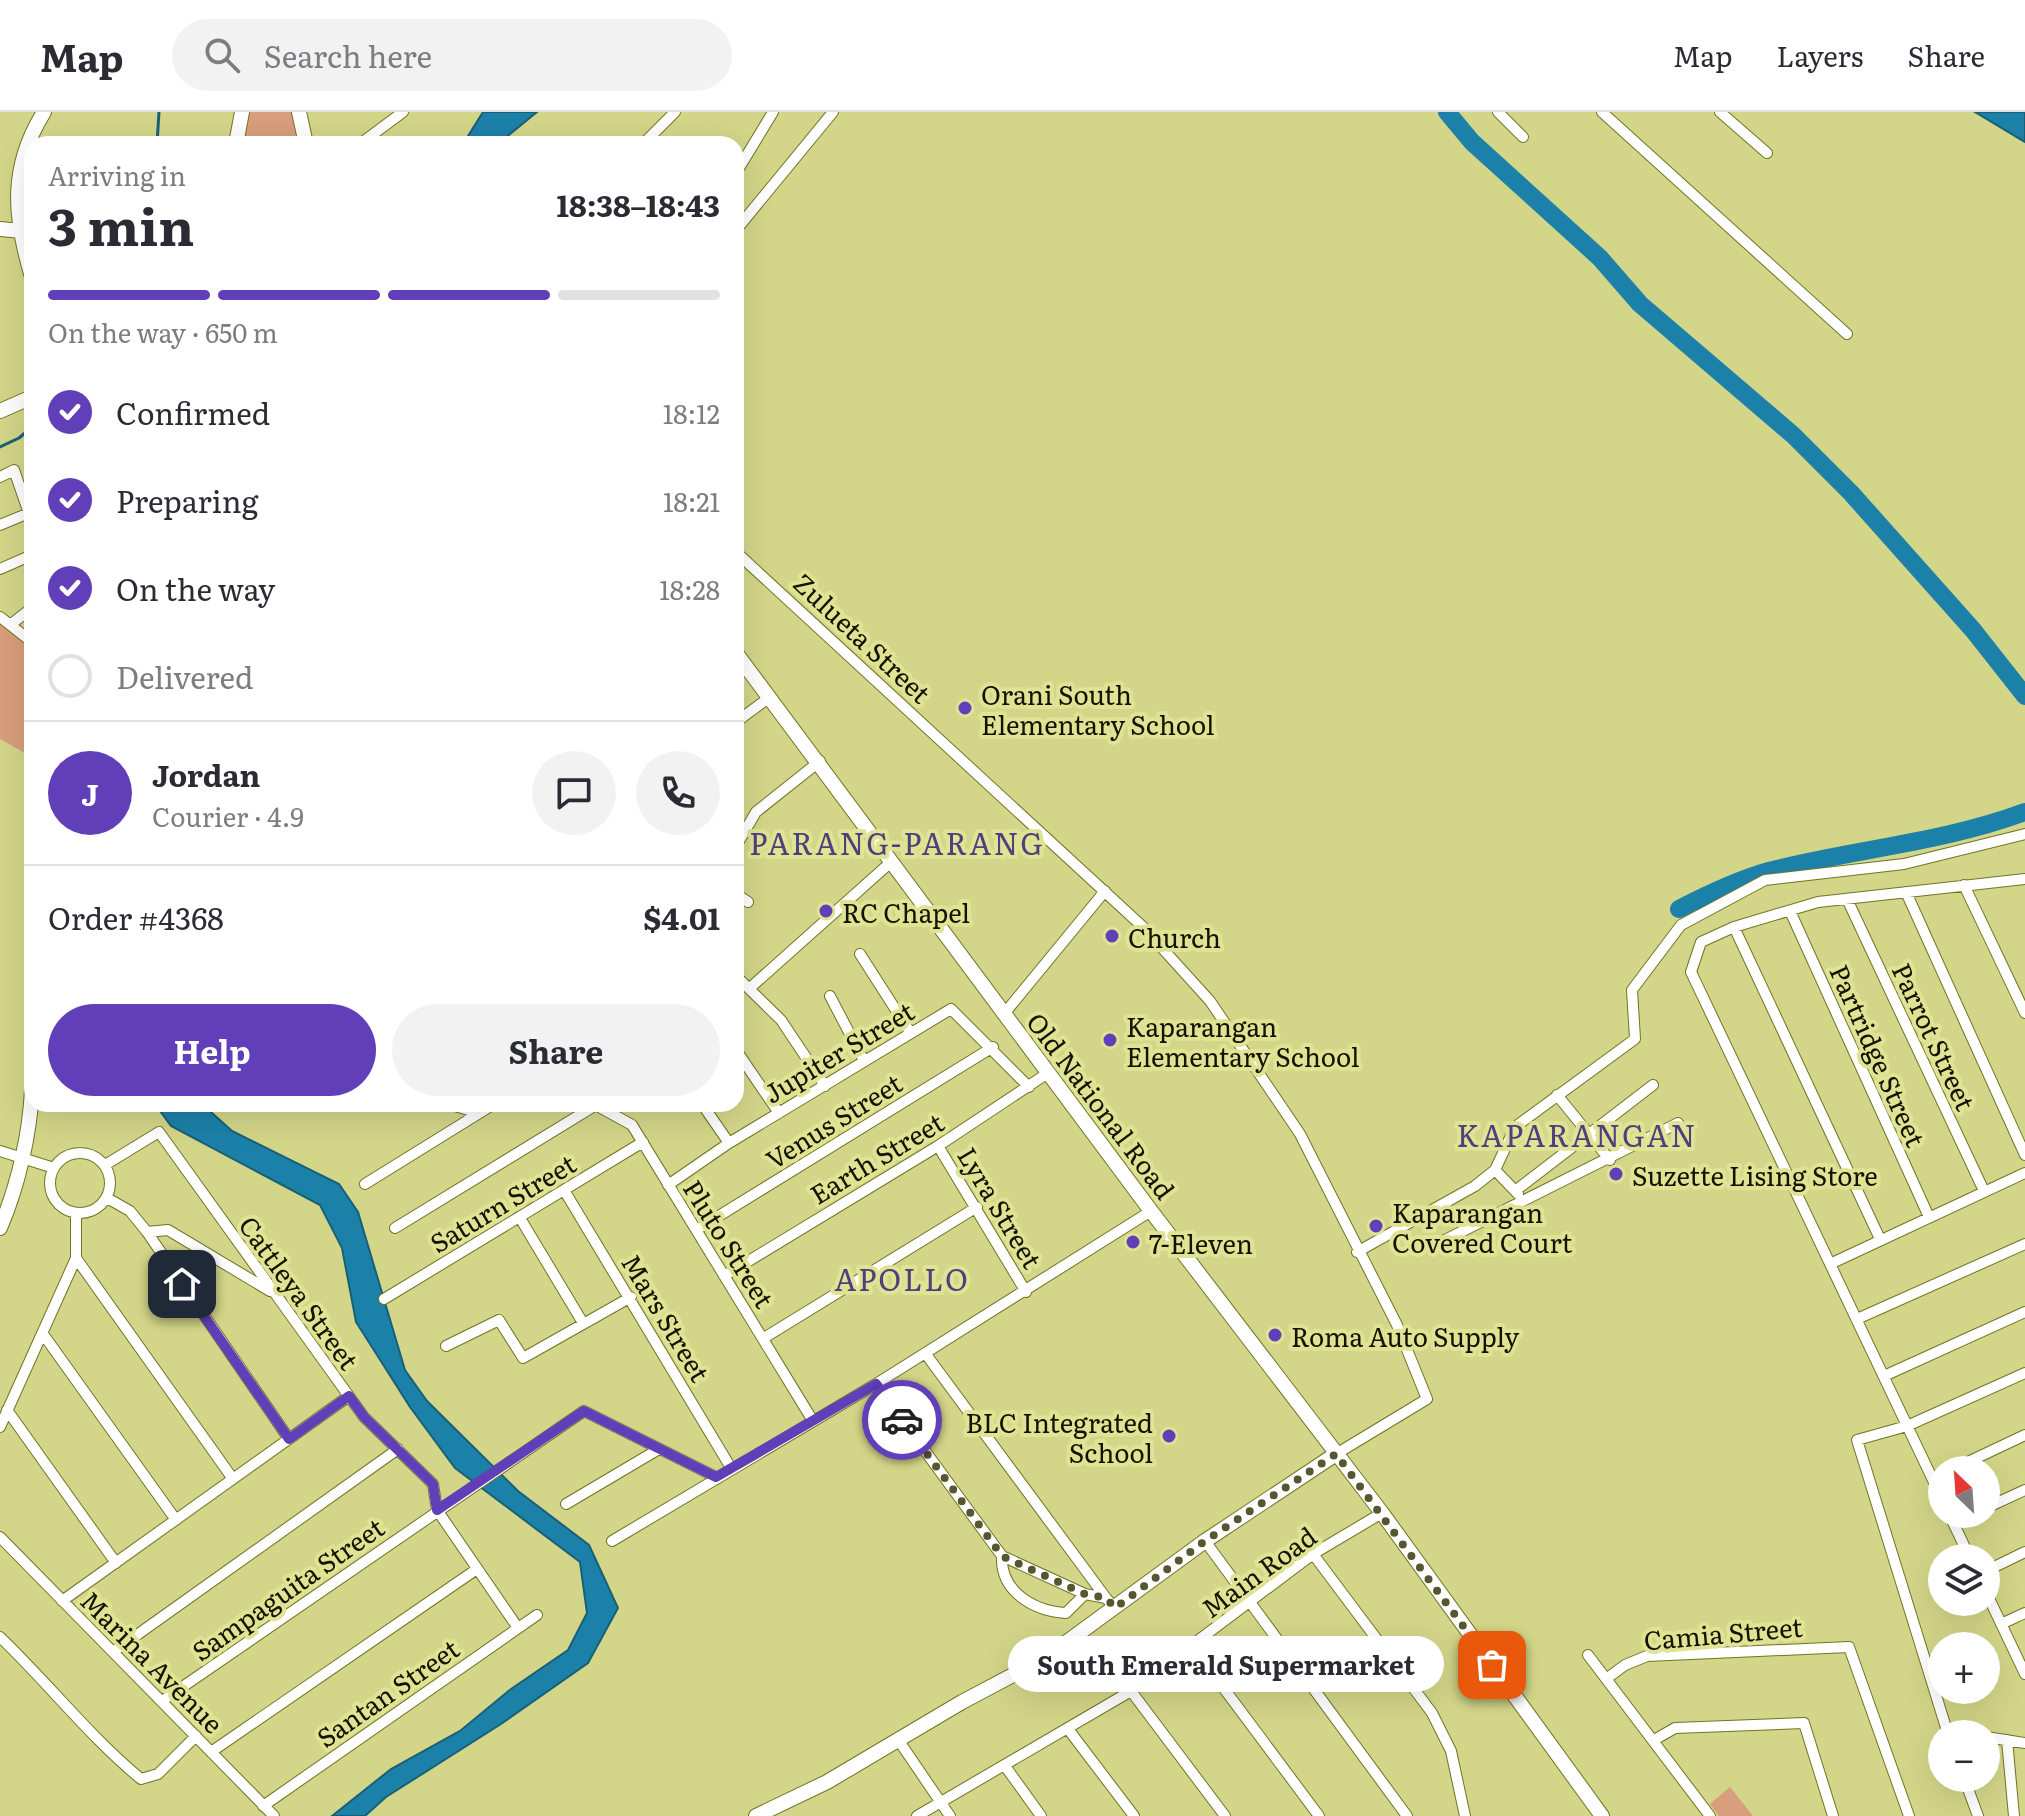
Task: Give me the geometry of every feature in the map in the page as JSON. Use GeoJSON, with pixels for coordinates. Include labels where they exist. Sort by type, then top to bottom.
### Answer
{"type":"FeatureCollection","features":[{"type":"Feature","properties":{"kind":"main road"},"geometry":{"type":"LineString","coordinates":[[33,136],[44,112]]}},
{"type":"Feature","properties":{"kind":"main road"},"geometry":{"type":"LineString","coordinates":[[238,136],[242,112]]}},
{"type":"Feature","properties":{"kind":"main road"},"geometry":{"type":"LineString","coordinates":[[299,112],[304,136]]}},
{"type":"Feature","properties":{"kind":"main road"},"geometry":{"type":"LineString","coordinates":[[24,154],[18,167],[24,223]]}},
{"type":"Feature","properties":{"kind":"main road"},"geometry":{"type":"LineString","coordinates":[[0,229],[24,232]]}},
{"type":"Feature","properties":{"kind":"main road"},"geometry":{"type":"LineString","coordinates":[[0,411],[24,400]]}},
{"type":"Feature","properties":{"kind":"main road","name":"Old National Road"},"geometry":{"type":"LineString","coordinates":[[744,663],[820,761],[891,862],[1151,1211],[1382,1513],[1602,1816]]}},
{"type":"Feature","properties":{"kind":"main road"},"geometry":{"type":"LineString","coordinates":[[0,1228],[31,1112]]}},
{"type":"Feature","properties":{"kind":"main road"},"geometry":{"type":"LineString","coordinates":[[756,1816],[899,1741],[962,1702],[1045,1658],[1111,1603],[1336,1454]]}},
{"type":"Feature","properties":{"kind":"street"},"geometry":{"type":"LineString","coordinates":[[371,136],[403,112]]}},
{"type":"Feature","properties":{"kind":"street"},"geometry":{"type":"LineString","coordinates":[[651,136],[675,112]]}},
{"type":"Feature","properties":{"kind":"street"},"geometry":{"type":"LineString","coordinates":[[744,160],[773,112]]}},
{"type":"Feature","properties":{"kind":"street"},"geometry":{"type":"LineString","coordinates":[[744,220],[833,112]]}},
{"type":"Feature","properties":{"kind":"street"},"geometry":{"type":"LineString","coordinates":[[1498,112],[1523,137]]}},
{"type":"Feature","properties":{"kind":"street"},"geometry":{"type":"LineString","coordinates":[[1602,112],[1847,334]]}},
{"type":"Feature","properties":{"kind":"street"},"geometry":{"type":"LineString","coordinates":[[1720,112],[1767,153]]}},
{"type":"Feature","properties":{"kind":"street"},"geometry":{"type":"LineString","coordinates":[[0,477],[14,470],[24,498]]}},
{"type":"Feature","properties":{"kind":"street"},"geometry":{"type":"LineString","coordinates":[[0,525],[24,519]]}},
{"type":"Feature","properties":{"kind":"street"},"geometry":{"type":"LineString","coordinates":[[0,569],[24,558]]}},
{"type":"Feature","properties":{"kind":"street","name":"Zulueta Street"},"geometry":{"type":"LineString","coordinates":[[744,559],[1105,891],[1210,1001],[1254,1061],[1300,1134],[1357,1252],[1397,1325],[1427,1399],[1336,1454]]}},
{"type":"Feature","properties":{"kind":"street"},"geometry":{"type":"LineString","coordinates":[[10,625],[24,614]]}},
{"type":"Feature","properties":{"kind":"street"},"geometry":{"type":"LineString","coordinates":[[0,617],[24,636]]}},
{"type":"Feature","properties":{"kind":"street"},"geometry":{"type":"LineString","coordinates":[[744,716],[770,697]]}},
{"type":"Feature","properties":{"kind":"street"},"geometry":{"type":"LineString","coordinates":[[744,832],[756,812],[820,761]]}},
{"type":"Feature","properties":{"kind":"street"},"geometry":{"type":"LineString","coordinates":[[1357,1252],[1475,1186],[1495,1170],[1515,1127],[1635,1039],[1632,990],[1681,925],[1765,880],[1904,864],[2025,834]]}},
{"type":"Feature","properties":{"kind":"street"},"geometry":{"type":"LineString","coordinates":[[751,987],[891,862]]}},
{"type":"Feature","properties":{"kind":"street"},"geometry":{"type":"LineString","coordinates":[[1928,1461],[1907,1426],[1691,972],[1701,942],[1734,927],[1790,911],[1847,899],[2024,881]]}},
{"type":"Feature","properties":{"kind":"street"},"geometry":{"type":"LineString","coordinates":[[1964,885],[2025,1013]]}},
{"type":"Feature","properties":{"kind":"street"},"geometry":{"type":"LineString","coordinates":[[1004,1014],[1105,891]]}},
{"type":"Feature","properties":{"kind":"street"},"geometry":{"type":"LineString","coordinates":[[1906,892],[2025,1155]]}},
{"type":"Feature","properties":{"kind":"street"},"geometry":{"type":"LineString","coordinates":[[744,899],[748,902]]}},
{"type":"Feature","properties":{"kind":"street","name":"Parrot Street"},"geometry":{"type":"LineString","coordinates":[[1847,899],[1984,1191]]}},
{"type":"Feature","properties":{"kind":"street","name":"Partridge Street"},"geometry":{"type":"LineString","coordinates":[[1790,911],[1929,1217]]}},
{"type":"Feature","properties":{"kind":"street"},"geometry":{"type":"LineString","coordinates":[[1734,927],[1880,1239]]}},
{"type":"Feature","properties":{"kind":"street"},"geometry":{"type":"LineString","coordinates":[[860,954],[910,1032]]}},
{"type":"Feature","properties":{"kind":"street"},"geometry":{"type":"LineString","coordinates":[[744,982],[800,1044],[825,1086]]}},
{"type":"Feature","properties":{"kind":"street"},"geometry":{"type":"LineString","coordinates":[[830,996],[864,1061]]}},
{"type":"Feature","properties":{"kind":"street","name":"Jupiter Street"},"geometry":{"type":"LineString","coordinates":[[668,1185],[729,1143],[951,1009],[993,1047]]}},
{"type":"Feature","properties":{"kind":"street"},"geometry":{"type":"LineString","coordinates":[[993,1047],[1029,1087]]}},
{"type":"Feature","properties":{"kind":"street","name":"Venus Street"},"geometry":{"type":"LineString","coordinates":[[696,1230],[993,1047]]}},
{"type":"Feature","properties":{"kind":"street"},"geometry":{"type":"LineString","coordinates":[[744,1062],[779,1113]]}},
{"type":"Feature","properties":{"kind":"street","name":"Earth Street"},"geometry":{"type":"LineString","coordinates":[[724,1276],[938,1146],[1048,1073]]}},
{"type":"Feature","properties":{"kind":"street"},"geometry":{"type":"LineString","coordinates":[[1515,1191],[1653,1085]]}},
{"type":"Feature","properties":{"kind":"street"},"geometry":{"type":"LineString","coordinates":[[1557,1095],[1610,1160]]}},
{"type":"Feature","properties":{"kind":"street"},"geometry":{"type":"LineString","coordinates":[[395,1228],[582,1112]]}},
{"type":"Feature","properties":{"kind":"street","name":"Pluto Street"},"geometry":{"type":"LineString","coordinates":[[609,1112],[632,1125],[813,1421]]}},
{"type":"Feature","properties":{"kind":"street"},"geometry":{"type":"LineString","coordinates":[[708,1112],[729,1143]]}},
{"type":"Feature","properties":{"kind":"street"},"geometry":{"type":"LineString","coordinates":[[365,1184],[479,1113]]}},
{"type":"Feature","properties":{"kind":"street"},"geometry":{"type":"LineString","coordinates":[[1441,1242],[1610,1160],[1678,1123]]}},
{"type":"Feature","properties":{"kind":"street","name":"Cattleya Street"},"geometry":{"type":"LineString","coordinates":[[105,1165],[159,1132],[349,1396],[433,1484],[437,1510],[518,1628]]}},
{"type":"Feature","properties":{"kind":"street","name":"Saturn Street"},"geometry":{"type":"LineString","coordinates":[[384,1299],[643,1142]]}},
{"type":"Feature","properties":{"kind":"street","name":"Lyra Street"},"geometry":{"type":"LineString","coordinates":[[938,1146],[1026,1292]]}},
{"type":"Feature","properties":{"kind":"street"},"geometry":{"type":"LineString","coordinates":[[0,1151],[54,1168]]}},
{"type":"Feature","properties":{"kind":"street"},"geometry":{"type":"LineString","coordinates":[[89,1154],[105,1165],[111,1181],[107,1198],[92,1211],[76,1214],[60,1206],[52,1194],[50,1181],[54,1168],[69,1155],[89,1154]]}},
{"type":"Feature","properties":{"kind":"street"},"geometry":{"type":"LineString","coordinates":[[1495,1170],[1525,1201]]}},
{"type":"Feature","properties":{"kind":"street"},"geometry":{"type":"LineString","coordinates":[[1830,1264],[2025,1173]]}},
{"type":"Feature","properties":{"kind":"street","name":"Mars Street"},"geometry":{"type":"LineString","coordinates":[[564,1190],[731,1468]]}},
{"type":"Feature","properties":{"kind":"street"},"geometry":{"type":"LineString","coordinates":[[107,1198],[130,1211],[147,1232],[289,1439]]}},
{"type":"Feature","properties":{"kind":"street"},"geometry":{"type":"LineString","coordinates":[[764,1338],[977,1207]]}},
{"type":"Feature","properties":{"kind":"street"},"geometry":{"type":"LineString","coordinates":[[612,1541],[876,1384],[1151,1211]]}},
{"type":"Feature","properties":{"kind":"street"},"geometry":{"type":"LineString","coordinates":[[0,1427],[76,1258],[76,1214]]}},
{"type":"Feature","properties":{"kind":"street"},"geometry":{"type":"LineString","coordinates":[[520,1218],[583,1323]]}},
{"type":"Feature","properties":{"kind":"street"},"geometry":{"type":"LineString","coordinates":[[147,1232],[168,1230],[275,1294]]}},
{"type":"Feature","properties":{"kind":"street"},"geometry":{"type":"LineString","coordinates":[[1857,1319],[2025,1244]]}},
{"type":"Feature","properties":{"kind":"street"},"geometry":{"type":"LineString","coordinates":[[76,1258],[233,1479]]}},
{"type":"Feature","properties":{"kind":"street"},"geometry":{"type":"LineString","coordinates":[[446,1346],[499,1320],[523,1358],[631,1297]]}},
{"type":"Feature","properties":{"kind":"street"},"geometry":{"type":"LineString","coordinates":[[1884,1376],[2025,1312]]}},
{"type":"Feature","properties":{"kind":"street"},"geometry":{"type":"LineString","coordinates":[[43,1334],[176,1520]]}},
{"type":"Feature","properties":{"kind":"street"},"geometry":{"type":"LineString","coordinates":[[925,1353],[1111,1603]]}},
{"type":"Feature","properties":{"kind":"street"},"geometry":{"type":"LineString","coordinates":[[1944,1720],[1857,1440],[1907,1426],[2025,1373]]}},
{"type":"Feature","properties":{"kind":"street"},"geometry":{"type":"LineString","coordinates":[[876,1384],[1002,1556],[1111,1603]]}},
{"type":"Feature","properties":{"kind":"street"},"geometry":{"type":"LineString","coordinates":[[62,1601],[349,1396]]}},
{"type":"Feature","properties":{"kind":"street"},"geometry":{"type":"LineString","coordinates":[[7,1410],[116,1563]]}},
{"type":"Feature","properties":{"kind":"street","name":"Sampaguita Street"},"geometry":{"type":"LineString","coordinates":[[162,1701],[584,1411],[659,1449]]}},
{"type":"Feature","properties":{"kind":"street"},"geometry":{"type":"LineString","coordinates":[[1981,1456],[2025,1435]]}},
{"type":"Feature","properties":{"kind":"street"},"geometry":{"type":"LineString","coordinates":[[113,1652],[398,1449]]}},
{"type":"Feature","properties":{"kind":"street"},"geometry":{"type":"LineString","coordinates":[[566,1504],[659,1449],[716,1477]]}},
{"type":"Feature","properties":{"kind":"street"},"geometry":{"type":"LineString","coordinates":[[2000,1502],[2025,1490]]}},
{"type":"Feature","properties":{"kind":"street","name":"Main Road"},"geometry":{"type":"LineString","coordinates":[[917,1816],[1131,1691],[1313,1554],[1382,1513]]}},
{"type":"Feature","properties":{"kind":"street","name":"Marina Avenue"},"geometry":{"type":"LineString","coordinates":[[0,1537],[274,1816]]}},
{"type":"Feature","properties":{"kind":"street"},"geometry":{"type":"LineString","coordinates":[[1205,1541],[1407,1816]]}},
{"type":"Feature","properties":{"kind":"street"},"geometry":{"type":"LineString","coordinates":[[2000,1564],[2025,1552]]}},
{"type":"Feature","properties":{"kind":"street"},"geometry":{"type":"LineString","coordinates":[[1313,1554],[1432,1713],[1451,1751],[1465,1816]]}},
{"type":"Feature","properties":{"kind":"street"},"geometry":{"type":"LineString","coordinates":[[1002,1556],[1001,1572],[1013,1593],[1053,1613],[1066,1613],[1085,1594]]}},
{"type":"Feature","properties":{"kind":"street"},"geometry":{"type":"LineString","coordinates":[[211,1752],[477,1569]]}},
{"type":"Feature","properties":{"kind":"street"},"geometry":{"type":"LineString","coordinates":[[2001,1624],[2025,1613]]}},
{"type":"Feature","properties":{"kind":"street","name":"Santan Street"},"geometry":{"type":"LineString","coordinates":[[263,1806],[537,1615]]}},
{"type":"Feature","properties":{"kind":"street"},"geometry":{"type":"LineString","coordinates":[[1997,1616],[2025,1674]]}},
{"type":"Feature","properties":{"kind":"street"},"geometry":{"type":"LineString","coordinates":[[0,1637],[113,1756],[141,1779],[158,1774],[196,1736]]}},
{"type":"Feature","properties":{"kind":"street"},"geometry":{"type":"LineString","coordinates":[[1193,1647],[1319,1816]]}},
{"type":"Feature","properties":{"kind":"street","name":"Camia Street"},"geometry":{"type":"LineString","coordinates":[[1606,1679],[1625,1665],[1647,1656],[1849,1647],[1909,1816]]}},
{"type":"Feature","properties":{"kind":"street"},"geometry":{"type":"LineString","coordinates":[[1588,1655],[1710,1816]]}},
{"type":"Feature","properties":{"kind":"street"},"geometry":{"type":"LineString","coordinates":[[1131,1691],[1225,1816]]}},
{"type":"Feature","properties":{"kind":"street"},"geometry":{"type":"LineString","coordinates":[[1654,1740],[1675,1728],[1804,1723],[1833,1816]]}},
{"type":"Feature","properties":{"kind":"street"},"geometry":{"type":"LineString","coordinates":[[1068,1729],[1134,1816]]}},
{"type":"Feature","properties":{"kind":"street"},"geometry":{"type":"LineString","coordinates":[[2000,1739],[2025,1743]]}},
{"type":"Feature","properties":{"kind":"street"},"geometry":{"type":"LineString","coordinates":[[2007,1740],[2014,1816]]}},
{"type":"Feature","properties":{"kind":"street"},"geometry":{"type":"LineString","coordinates":[[899,1741],[950,1816]]}},
{"type":"Feature","properties":{"kind":"street"},"geometry":{"type":"LineString","coordinates":[[1005,1766],[1041,1816]]}},
{"type":"Feature","properties":{"kind":"street"},"geometry":{"type":"LineString","coordinates":[[1969,1792],[1978,1816]]}},
{"type":"Feature","properties":{"kind":"shaded area"},"geometry":{"type":"Polygon","coordinates":[[[248,112],[295,112],[296,136],[244,136],[248,112]]]}},
{"type":"Feature","properties":{"kind":"shaded area"},"geometry":{"type":"Polygon","coordinates":[[[0,622],[24,640],[24,752],[0,739],[0,622]]]}},
{"type":"Feature","properties":{"kind":"shaded area"},"geometry":{"type":"Polygon","coordinates":[[[1730,1787],[1753,1816],[1719,1816],[1710,1804],[1730,1787]]]}},
{"type":"Feature","properties":{"kind":"water"},"geometry":{"type":"Polygon","coordinates":[[[483,112],[537,112],[508,136],[468,136],[483,112]]]}},
{"type":"Feature","properties":{"kind":"water"},"geometry":{"type":"Polygon","coordinates":[[[1975,112],[2025,112],[2025,142],[1975,112]]]}},
{"type":"Feature","properties":{"kind":"water"},"geometry":{"type":"Polygon","coordinates":[[[161,1112],[211,1112],[232,1131],[339,1184],[358,1212],[405,1370],[427,1401],[518,1491],[589,1545],[618,1608],[588,1663],[501,1724],[386,1797],[365,1816],[332,1816],[391,1769],[460,1731],[511,1689],[568,1650],[587,1613],[580,1562],[455,1468],[410,1407],[356,1322],[342,1248],[320,1205],[171,1126],[161,1112]]]}},
{"type":"Feature","properties":{"kind":"waterway"},"geometry":{"type":"LineString","coordinates":[[158,136],[159,112]]}},
{"type":"Feature","properties":{"kind":"waterway"},"geometry":{"type":"LineString","coordinates":[[1447,112],[1472,142],[1600,258],[1640,304],[1793,435],[1851,493],[1973,630],[2025,696]]}},
{"type":"Feature","properties":{"kind":"waterway"},"geometry":{"type":"LineString","coordinates":[[0,447],[24,434]]}},
{"type":"Feature","properties":{"kind":"waterway"},"geometry":{"type":"LineString","coordinates":[[1679,909],[1769,871],[1962,831],[2025,812]]}},
{"type":"Feature","properties":{"kind":"way so far"},"geometry":{"type":"LineString","coordinates":[[902,1420],[1002,1556],[1085,1594],[1106,1598],[1115,1608],[1205,1541],[1336,1454],[1492,1665]]}},
{"type":"Feature","properties":{"kind":"place","name":"Orani South Elementary School"},"geometry":{"type":"Point","coordinates":[965,708]}},
{"type":"Feature","properties":{"kind":"place","name":"RC Chapel"},"geometry":{"type":"Point","coordinates":[826,911]}},
{"type":"Feature","properties":{"kind":"place","name":"Church"},"geometry":{"type":"Point","coordinates":[1112,936]}},
{"type":"Feature","properties":{"kind":"place","name":"Kaparangan Elementary School"},"geometry":{"type":"Point","coordinates":[1110,1040]}},
{"type":"Feature","properties":{"kind":"place","name":"Suzette Lising Store"},"geometry":{"type":"Point","coordinates":[1616,1174]}},
{"type":"Feature","properties":{"kind":"place","name":"Kaparangan Covered Court"},"geometry":{"type":"Point","coordinates":[1376,1226]}},
{"type":"Feature","properties":{"kind":"place","name":"7-Eleven"},"geometry":{"type":"Point","coordinates":[1133,1242]}},
{"type":"Feature","properties":{"kind":"place","name":"Roma Auto Supply"},"geometry":{"type":"Point","coordinates":[1275,1335]}},
{"type":"Feature","properties":{"kind":"place","name":"BLC Integrated School"},"geometry":{"type":"Point","coordinates":[1169,1436]}},
{"type":"Feature","properties":{"kind":"place","name":"South Emerald Supermarket"},"geometry":{"type":"Point","coordinates":[1492,1665]}},
{"type":"Feature","properties":{"kind":"district","name":"PARANG-PARANG"},"geometry":{"type":"Point","coordinates":[897,842]}},
{"type":"Feature","properties":{"kind":"district","name":"KAPARANGAN"},"geometry":{"type":"Point","coordinates":[1577,1134]}},
{"type":"Feature","properties":{"kind":"district","name":"APOLLO"},"geometry":{"type":"Point","coordinates":[902,1278]}},
{"type":"Feature","properties":{"kind":"route"},"geometry":{"type":"LineString","coordinates":[[182,1284],[289,1439],[349,1396],[364,1417],[419,1467],[433,1484],[437,1510],[584,1411],[716,1477],[876,1384],[902,1420]]}}]}
